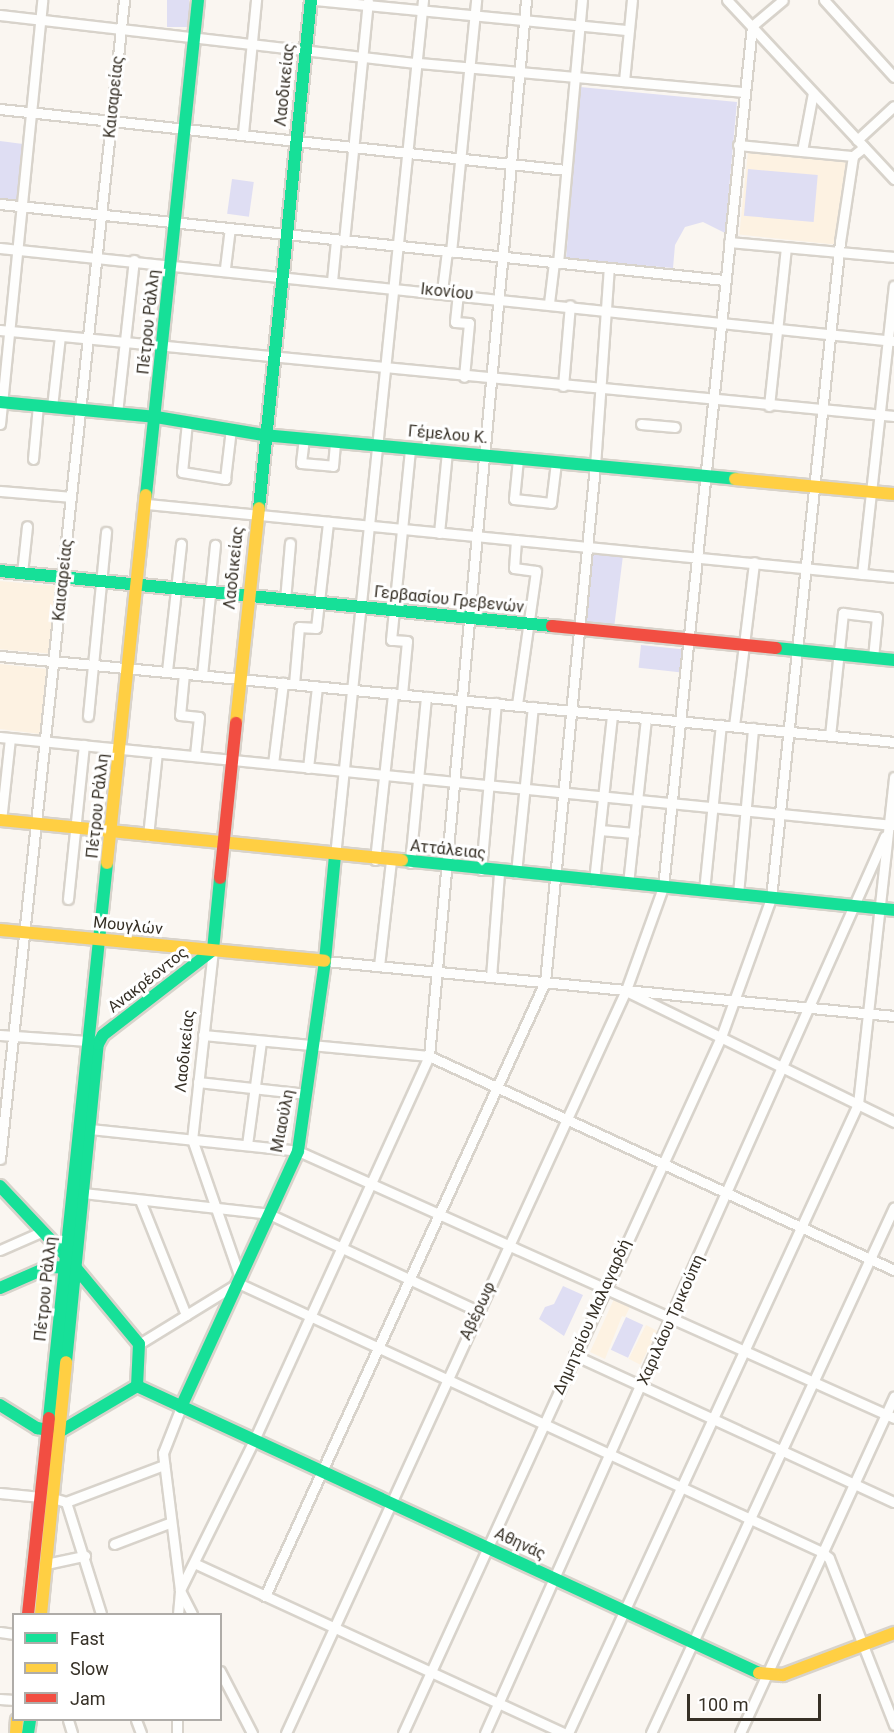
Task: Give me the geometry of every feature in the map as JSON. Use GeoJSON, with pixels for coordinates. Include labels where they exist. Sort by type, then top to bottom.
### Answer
{"type":"FeatureCollection","features":[{"type":"Feature","properties":{"kind":"main road","name":"Πέτρου Ράλλη"},"geometry":{"type":"LineString","coordinates":[[28,1613],[47,1497],[69,1264],[70,1220],[88,1041],[139,585],[198,0]]}},
{"type":"Feature","properties":{"kind":"main road","name":"Λαοδικείας"},"geometry":{"type":"LineString","coordinates":[[213,950],[285,235],[305,50],[313,0]]}},
{"type":"Feature","properties":{"kind":"main road","name":"Γέμελου Κ."},"geometry":{"type":"LineString","coordinates":[[1,402],[156,417],[264,435],[894,494]]}},
{"type":"Feature","properties":{"kind":"main road","name":"Γερβασίου Γρεβενών"},"geometry":{"type":"LineString","coordinates":[[0,571],[894,660]]}},
{"type":"Feature","properties":{"kind":"main road","name":"Αττάλειας"},"geometry":{"type":"LineString","coordinates":[[0,820],[335,856],[894,910]]}},
{"type":"Feature","properties":{"kind":"main road","name":"Μιαούλη"},"geometry":{"type":"LineString","coordinates":[[182,1407],[298,1150],[325,961],[335,856]]}},
{"type":"Feature","properties":{"kind":"main road","name":"Μουγλών"},"geometry":{"type":"LineString","coordinates":[[0,930],[325,961]]}},
{"type":"Feature","properties":{"kind":"main road","name":"Ανακρέοντος"},"geometry":{"type":"LineString","coordinates":[[103,1035],[213,950]]}},
{"type":"Feature","properties":{"kind":"main road","name":"Πέτρου Ράλλη"},"geometry":{"type":"LineString","coordinates":[[69,1264],[83,1193],[98,1044],[103,1035]]}},
{"type":"Feature","properties":{"kind":"main road"},"geometry":{"type":"LineString","coordinates":[[0,1186],[44,1233],[139,1344],[136,1386],[53,1432],[0,1405]]}},
{"type":"Feature","properties":{"kind":"main road"},"geometry":{"type":"LineString","coordinates":[[44,1233],[57,1234],[70,1220]]}},
{"type":"Feature","properties":{"kind":"main road"},"geometry":{"type":"LineString","coordinates":[[0,1288],[48,1267],[69,1264]]}},
{"type":"Feature","properties":{"kind":"main road","name":"Αθηνάς"},"geometry":{"type":"LineString","coordinates":[[136,1386],[766,1676]]}},
{"type":"Feature","properties":{"kind":"main road","name":"Πέτρου Ράλλη"},"geometry":{"type":"LineString","coordinates":[[40,1613],[46,1564],[47,1497]]}},
{"type":"Feature","properties":{"kind":"main road"},"geometry":{"type":"LineString","coordinates":[[766,1676],[783,1675],[894,1633]]}},
{"type":"Feature","properties":{"kind":"street"},"geometry":{"type":"LineString","coordinates":[[0,424],[5,331],[22,207],[42,0]]}},
{"type":"Feature","properties":{"kind":"street","name":"Καισαρείας"},"geometry":{"type":"LineString","coordinates":[[0,1160],[124,0]]}},
{"type":"Feature","properties":{"kind":"street"},"geometry":{"type":"LineString","coordinates":[[243,133],[256,0]]}},
{"type":"Feature","properties":{"kind":"street"},"geometry":{"type":"LineString","coordinates":[[313,0],[422,5],[474,15],[629,30]]}},
{"type":"Feature","properties":{"kind":"street"},"geometry":{"type":"LineString","coordinates":[[442,291],[449,252],[476,0]]}},
{"type":"Feature","properties":{"kind":"street"},"geometry":{"type":"LineString","coordinates":[[180,1590],[254,1440],[339,1247],[429,1056],[439,972],[488,380],[526,0]]}},
{"type":"Feature","properties":{"kind":"street"},"geometry":{"type":"LineString","coordinates":[[549,303],[556,263],[582,0]]}},
{"type":"Feature","properties":{"kind":"street"},"geometry":{"type":"LineString","coordinates":[[624,81],[632,0]]}},
{"type":"Feature","properties":{"kind":"street"},"geometry":{"type":"LineString","coordinates":[[727,0],[894,179]]}},
{"type":"Feature","properties":{"kind":"street"},"geometry":{"type":"LineString","coordinates":[[752,26],[783,0]]}},
{"type":"Feature","properties":{"kind":"street"},"geometry":{"type":"LineString","coordinates":[[824,0],[894,77]]}},
{"type":"Feature","properties":{"kind":"street"},"geometry":{"type":"LineString","coordinates":[[332,281],[354,146],[368,3]]}},
{"type":"Feature","properties":{"kind":"street"},"geometry":{"type":"LineString","coordinates":[[335,856],[361,608],[382,367],[418,63],[422,5]]}},
{"type":"Feature","properties":{"kind":"street"},"geometry":{"type":"LineString","coordinates":[[0,15],[418,63],[743,92]]}},
{"type":"Feature","properties":{"kind":"street","name":"Αβέρωφ"},"geometry":{"type":"LineString","coordinates":[[286,1733],[389,1503],[626,990],[663,887],[714,401],[743,92],[752,26]]}},
{"type":"Feature","properties":{"kind":"street"},"geometry":{"type":"LineString","coordinates":[[802,151],[813,93]]}},
{"type":"Feature","properties":{"kind":"street"},"geometry":{"type":"LineString","coordinates":[[738,145],[853,156],[894,106]]}},
{"type":"Feature","properties":{"kind":"street"},"geometry":{"type":"LineString","coordinates":[[0,109],[407,150],[566,170]]}},
{"type":"Feature","properties":{"kind":"street","name":"Δημητρίου Μαλαγαρδή"},"geometry":{"type":"LineString","coordinates":[[403,1733],[604,1288],[721,1037],[737,999],[771,898],[840,250],[853,156]]}},
{"type":"Feature","properties":{"kind":"street"},"geometry":{"type":"LineString","coordinates":[[0,204],[724,280]]}},
{"type":"Feature","properties":{"kind":"street"},"geometry":{"type":"LineString","coordinates":[[225,268],[230,229]]}},
{"type":"Feature","properties":{"kind":"street"},"geometry":{"type":"LineString","coordinates":[[729,242],[786,248],[840,250],[894,257]]}},
{"type":"Feature","properties":{"kind":"street","name":"Ικονίου"},"geometry":{"type":"LineString","coordinates":[[0,248],[225,268],[281,276],[442,291],[891,341]]}},
{"type":"Feature","properties":{"kind":"street"},"geometry":{"type":"LineString","coordinates":[[769,406],[786,248]]}},
{"type":"Feature","properties":{"kind":"street"},"geometry":{"type":"LineString","coordinates":[[117,413],[134,260]]}},
{"type":"Feature","properties":{"kind":"street"},"geometry":{"type":"LineString","coordinates":[[265,1596],[545,982],[595,466],[609,309],[609,268]]}},
{"type":"Feature","properties":{"kind":"street"},"geometry":{"type":"LineString","coordinates":[[862,574],[880,414],[891,341],[894,286]]}},
{"type":"Feature","properties":{"kind":"street"},"geometry":{"type":"LineString","coordinates":[[458,293],[455,322],[469,323],[464,377]]}},
{"type":"Feature","properties":{"kind":"street"},"geometry":{"type":"LineString","coordinates":[[563,386],[570,305]]}},
{"type":"Feature","properties":{"kind":"street"},"geometry":{"type":"LineString","coordinates":[[5,331],[272,359],[382,367],[488,380],[894,416]]}},
{"type":"Feature","properties":{"kind":"street"},"geometry":{"type":"LineString","coordinates":[[52,407],[60,336]]}},
{"type":"Feature","properties":{"kind":"street"},"geometry":{"type":"LineString","coordinates":[[33,459],[38,405]]}},
{"type":"Feature","properties":{"kind":"street"},"geometry":{"type":"LineString","coordinates":[[187,422],[182,472],[225,479],[231,429]]}},
{"type":"Feature","properties":{"kind":"street"},"geometry":{"type":"LineString","coordinates":[[642,424],[675,427]]}},
{"type":"Feature","properties":{"kind":"street"},"geometry":{"type":"LineString","coordinates":[[303,438],[300,463],[333,466],[335,441]]}},
{"type":"Feature","properties":{"kind":"street"},"geometry":{"type":"LineString","coordinates":[[375,860],[384,775],[407,641],[391,640],[410,448]]}},
{"type":"Feature","properties":{"kind":"street"},"geometry":{"type":"LineString","coordinates":[[439,533],[447,452]]}},
{"type":"Feature","properties":{"kind":"street"},"geometry":{"type":"LineString","coordinates":[[518,459],[514,499],[551,503],[556,462]]}},
{"type":"Feature","properties":{"kind":"street"},"geometry":{"type":"LineString","coordinates":[[0,490],[71,497]]}},
{"type":"Feature","properties":{"kind":"street"},"geometry":{"type":"LineString","coordinates":[[147,504],[516,540],[693,560],[696,556],[894,577]]}},
{"type":"Feature","properties":{"kind":"street"},"geometry":{"type":"LineString","coordinates":[[294,684],[299,627],[316,628],[328,522]]}},
{"type":"Feature","properties":{"kind":"street"},"geometry":{"type":"LineString","coordinates":[[22,573],[27,526]]}},
{"type":"Feature","properties":{"kind":"street"},"geometry":{"type":"LineString","coordinates":[[88,716],[106,532]]}},
{"type":"Feature","properties":{"kind":"street"},"geometry":{"type":"LineString","coordinates":[[516,540],[514,568],[536,571],[517,705]]}},
{"type":"Feature","properties":{"kind":"street"},"geometry":{"type":"LineString","coordinates":[[285,600],[290,543]]}},
{"type":"Feature","properties":{"kind":"street"},"geometry":{"type":"LineString","coordinates":[[167,671],[181,544]]}},
{"type":"Feature","properties":{"kind":"street"},"geometry":{"type":"LineString","coordinates":[[202,675],[215,546]]}},
{"type":"Feature","properties":{"kind":"street"},"geometry":{"type":"LineString","coordinates":[[734,726],[754,562]]}},
{"type":"Feature","properties":{"kind":"street"},"geometry":{"type":"LineString","coordinates":[[830,736],[843,613],[877,617],[873,658]]}},
{"type":"Feature","properties":{"kind":"street"},"geometry":{"type":"LineString","coordinates":[[0,656],[894,742]]}},
{"type":"Feature","properties":{"kind":"street"},"geometry":{"type":"LineString","coordinates":[[184,673],[180,715],[199,717],[195,756]]}},
{"type":"Feature","properties":{"kind":"street"},"geometry":{"type":"LineString","coordinates":[[273,764],[283,683]]}},
{"type":"Feature","properties":{"kind":"street"},"geometry":{"type":"LineString","coordinates":[[308,768],[317,686]]}},
{"type":"Feature","properties":{"kind":"street"},"geometry":{"type":"LineString","coordinates":[[410,863],[426,696]]}},
{"type":"Feature","properties":{"kind":"street"},"geometry":{"type":"LineString","coordinates":[[481,870],[496,703]]}},
{"type":"Feature","properties":{"kind":"street"},"geometry":{"type":"LineString","coordinates":[[516,873],[533,707]]}},
{"type":"Feature","properties":{"kind":"street"},"geometry":{"type":"LineString","coordinates":[[594,881],[612,715]]}},
{"type":"Feature","properties":{"kind":"street"},"geometry":{"type":"LineString","coordinates":[[628,884],[646,718]]}},
{"type":"Feature","properties":{"kind":"street"},"geometry":{"type":"LineString","coordinates":[[704,891],[721,725]]}},
{"type":"Feature","properties":{"kind":"street"},"geometry":{"type":"LineString","coordinates":[[738,894],[753,728]]}},
{"type":"Feature","properties":{"kind":"street"},"geometry":{"type":"LineString","coordinates":[[0,820],[5,738],[454,780],[637,801],[892,825]]}},
{"type":"Feature","properties":{"kind":"street"},"geometry":{"type":"LineString","coordinates":[[68,899],[84,745]]}},
{"type":"Feature","properties":{"kind":"street"},"geometry":{"type":"LineString","coordinates":[[148,836],[157,752]]}},
{"type":"Feature","properties":{"kind":"street"},"geometry":{"type":"LineString","coordinates":[[194,1563],[498,1704],[566,1733],[626,1611],[858,1104],[880,908],[892,825],[894,777]]}},
{"type":"Feature","properties":{"kind":"street","name":"Χαριλάου Τρικούπη"},"geometry":{"type":"LineString","coordinates":[[485,1733],[892,825]]}},
{"type":"Feature","properties":{"kind":"street"},"geometry":{"type":"LineString","coordinates":[[600,830],[634,833]]}},
{"type":"Feature","properties":{"kind":"street"},"geometry":{"type":"LineString","coordinates":[[379,966],[391,861]]}},
{"type":"Feature","properties":{"kind":"street"},"geometry":{"type":"LineString","coordinates":[[491,977],[499,872]]}},
{"type":"Feature","properties":{"kind":"street","name":"Λαοδικείας"},"geometry":{"type":"LineString","coordinates":[[192,1139],[213,950]]}},
{"type":"Feature","properties":{"kind":"street"},"geometry":{"type":"LineString","coordinates":[[325,961],[812,1006],[894,1016]]}},
{"type":"Feature","properties":{"kind":"street"},"geometry":{"type":"LineString","coordinates":[[626,990],[894,1122]]}},
{"type":"Feature","properties":{"kind":"street"},"geometry":{"type":"LineString","coordinates":[[0,1035],[88,1041]]}},
{"type":"Feature","properties":{"kind":"street"},"geometry":{"type":"LineString","coordinates":[[203,1035],[429,1056],[894,1270]]}},
{"type":"Feature","properties":{"kind":"street"},"geometry":{"type":"LineString","coordinates":[[247,1145],[261,1041]]}},
{"type":"Feature","properties":{"kind":"street"},"geometry":{"type":"LineString","coordinates":[[198,1082],[306,1094]]}},
{"type":"Feature","properties":{"kind":"street"},"geometry":{"type":"LineString","coordinates":[[90,1129],[298,1150],[890,1417]]}},
{"type":"Feature","properties":{"kind":"street"},"geometry":{"type":"LineString","coordinates":[[192,1139],[239,1280],[379,1348],[822,1552],[829,1558],[894,1725]]}},
{"type":"Feature","properties":{"kind":"street"},"geometry":{"type":"LineString","coordinates":[[83,1193],[269,1214],[478,1311]]}},
{"type":"Feature","properties":{"kind":"street"},"geometry":{"type":"LineString","coordinates":[[140,1200],[186,1315]]}},
{"type":"Feature","properties":{"kind":"street"},"geometry":{"type":"LineString","coordinates":[[651,1733],[894,1207]]}},
{"type":"Feature","properties":{"kind":"street"},"geometry":{"type":"LineString","coordinates":[[0,1250],[44,1233]]}},
{"type":"Feature","properties":{"kind":"street"},"geometry":{"type":"LineString","coordinates":[[139,1344],[239,1280]]}},
{"type":"Feature","properties":{"kind":"street"},"geometry":{"type":"LineString","coordinates":[[574,1355],[894,1502]]}},
{"type":"Feature","properties":{"kind":"street"},"geometry":{"type":"LineString","coordinates":[[740,1733],[854,1484],[890,1417],[894,1397]]}},
{"type":"Feature","properties":{"kind":"street"},"geometry":{"type":"LineString","coordinates":[[178,1613],[180,1590],[170,1523],[163,1447],[182,1407]]}},
{"type":"Feature","properties":{"kind":"street"},"geometry":{"type":"LineString","coordinates":[[0,1493],[47,1497],[66,1502],[164,1465]]}},
{"type":"Feature","properties":{"kind":"street"},"geometry":{"type":"LineString","coordinates":[[66,1502],[85,1556],[101,1613]]}},
{"type":"Feature","properties":{"kind":"street"},"geometry":{"type":"LineString","coordinates":[[114,1544],[170,1523]]}},
{"type":"Feature","properties":{"kind":"street"},"geometry":{"type":"LineString","coordinates":[[46,1564],[85,1556]]}},
{"type":"Feature","properties":{"kind":"street"},"geometry":{"type":"LineString","coordinates":[[180,1590],[192,1613]]}},
{"type":"Feature","properties":{"kind":"street"},"geometry":{"type":"LineString","coordinates":[[222,1675],[252,1733]]}},
{"type":"Feature","properties":{"kind":"shaded area"},"geometry":{"type":"Polygon","coordinates":[[[167,0],[189,0],[189,27],[167,27],[167,0]]]}},
{"type":"Feature","properties":{"kind":"shaded area"},"geometry":{"type":"Polygon","coordinates":[[[580,87],[737,102],[725,233],[703,222],[685,227],[675,245],[673,268],[566,259],[580,87]]]}},
{"type":"Feature","properties":{"kind":"shaded area"},"geometry":{"type":"Polygon","coordinates":[[[0,141],[23,144],[17,203],[0,201],[0,141]]]}},
{"type":"Feature","properties":{"kind":"shaded area"},"geometry":{"type":"Polygon","coordinates":[[[748,152],[850,163],[842,245],[739,235],[748,152]]]}},
{"type":"Feature","properties":{"kind":"shaded area"},"geometry":{"type":"Polygon","coordinates":[[[748,169],[818,175],[814,222],[744,216],[748,169]]]}},
{"type":"Feature","properties":{"kind":"shaded area"},"geometry":{"type":"Polygon","coordinates":[[[232,179],[254,182],[249,217],[227,214],[232,179]]]}},
{"type":"Feature","properties":{"kind":"shaded area"},"geometry":{"type":"Polygon","coordinates":[[[589,553],[623,557],[614,630],[580,625],[589,553]]]}},
{"type":"Feature","properties":{"kind":"shaded area"},"geometry":{"type":"Polygon","coordinates":[[[0,581],[55,586],[49,654],[0,649],[0,581]]]}},
{"type":"Feature","properties":{"kind":"shaded area"},"geometry":{"type":"Polygon","coordinates":[[[641,645],[682,649],[679,672],[639,668],[641,645]]]}},
{"type":"Feature","properties":{"kind":"shaded area"},"geometry":{"type":"Polygon","coordinates":[[[0,664],[47,669],[40,734],[0,729],[0,664]]]}},
{"type":"Feature","properties":{"kind":"shaded area"},"geometry":{"type":"Polygon","coordinates":[[[563,1286],[583,1295],[564,1336],[539,1319],[545,1307],[554,1304],[563,1286]]]}},
{"type":"Feature","properties":{"kind":"shaded area"},"geometry":{"type":"Polygon","coordinates":[[[614,1299],[630,1307],[625,1317],[622,1316],[605,1359],[590,1352],[614,1299]]]}},
{"type":"Feature","properties":{"kind":"shaded area"},"geometry":{"type":"Polygon","coordinates":[[[626,1317],[643,1325],[628,1358],[611,1350],[626,1317]]]}},
{"type":"Feature","properties":{"kind":"shaded area"},"geometry":{"type":"Polygon","coordinates":[[[646,1325],[658,1331],[640,1365],[629,1359],[646,1325]]]}},
{"type":"Feature","properties":{"kind":"traffic: fast"},"geometry":{"type":"LineString","coordinates":[[146,495],[198,0]]}},
{"type":"Feature","properties":{"kind":"traffic: fast"},"geometry":{"type":"LineString","coordinates":[[259,508],[311,0]]}},
{"type":"Feature","properties":{"kind":"traffic: fast"},"geometry":{"type":"LineString","coordinates":[[0,402],[156,417],[264,435],[735,479]]}},
{"type":"Feature","properties":{"kind":"traffic: fast"},"geometry":{"type":"LineString","coordinates":[[0,571],[552,626]]}},
{"type":"Feature","properties":{"kind":"traffic: fast"},"geometry":{"type":"LineString","coordinates":[[776,648],[894,660]]}},
{"type":"Feature","properties":{"kind":"traffic: fast"},"geometry":{"type":"LineString","coordinates":[[181,1407],[298,1151],[325,961],[335,856]]}},
{"type":"Feature","properties":{"kind":"traffic: fast"},"geometry":{"type":"LineString","coordinates":[[402,860],[894,910]]}},
{"type":"Feature","properties":{"kind":"traffic: fast"},"geometry":{"type":"LineString","coordinates":[[49,1418],[107,863]]}},
{"type":"Feature","properties":{"kind":"traffic: fast"},"geometry":{"type":"LineString","coordinates":[[66,1362],[98,1044],[103,1035],[213,950],[220,878]]}},
{"type":"Feature","properties":{"kind":"traffic: fast"},"geometry":{"type":"LineString","coordinates":[[0,1186],[66,1256],[139,1344],[137,1386]]}},
{"type":"Feature","properties":{"kind":"traffic: fast"},"geometry":{"type":"LineString","coordinates":[[0,1288],[48,1267],[72,1268]]}},
{"type":"Feature","properties":{"kind":"traffic: fast"},"geometry":{"type":"LineString","coordinates":[[137,1386],[759,1673]]}},
{"type":"Feature","properties":{"kind":"traffic: fast"},"geometry":{"type":"LineString","coordinates":[[0,1405],[37,1428],[59,1432],[137,1386]]}},
{"type":"Feature","properties":{"kind":"traffic: fast"},"geometry":{"type":"LineString","coordinates":[[28,1733],[30,1721]]}},
{"type":"Feature","properties":{"kind":"traffic: slow"},"geometry":{"type":"LineString","coordinates":[[735,479],[894,494]]}},
{"type":"Feature","properties":{"kind":"traffic: slow"},"geometry":{"type":"LineString","coordinates":[[107,863],[146,495]]}},
{"type":"Feature","properties":{"kind":"traffic: slow"},"geometry":{"type":"LineString","coordinates":[[236,723],[259,508]]}},
{"type":"Feature","properties":{"kind":"traffic: slow"},"geometry":{"type":"LineString","coordinates":[[0,820],[402,860]]}},
{"type":"Feature","properties":{"kind":"traffic: slow"},"geometry":{"type":"LineString","coordinates":[[0,930],[325,961]]}},
{"type":"Feature","properties":{"kind":"traffic: slow"},"geometry":{"type":"LineString","coordinates":[[41,1613],[66,1362]]}},
{"type":"Feature","properties":{"kind":"traffic: slow"},"geometry":{"type":"LineString","coordinates":[[759,1673],[783,1675],[894,1633]]}},
{"type":"Feature","properties":{"kind":"traffic: slow"},"geometry":{"type":"LineString","coordinates":[[16,1733],[17,1721]]}},
{"type":"Feature","properties":{"kind":"traffic: jam"},"geometry":{"type":"LineString","coordinates":[[552,626],[776,648]]}},
{"type":"Feature","properties":{"kind":"traffic: jam"},"geometry":{"type":"LineString","coordinates":[[220,878],[236,723]]}},
{"type":"Feature","properties":{"kind":"traffic: jam"},"geometry":{"type":"LineString","coordinates":[[28,1613],[49,1418]]}}]}
